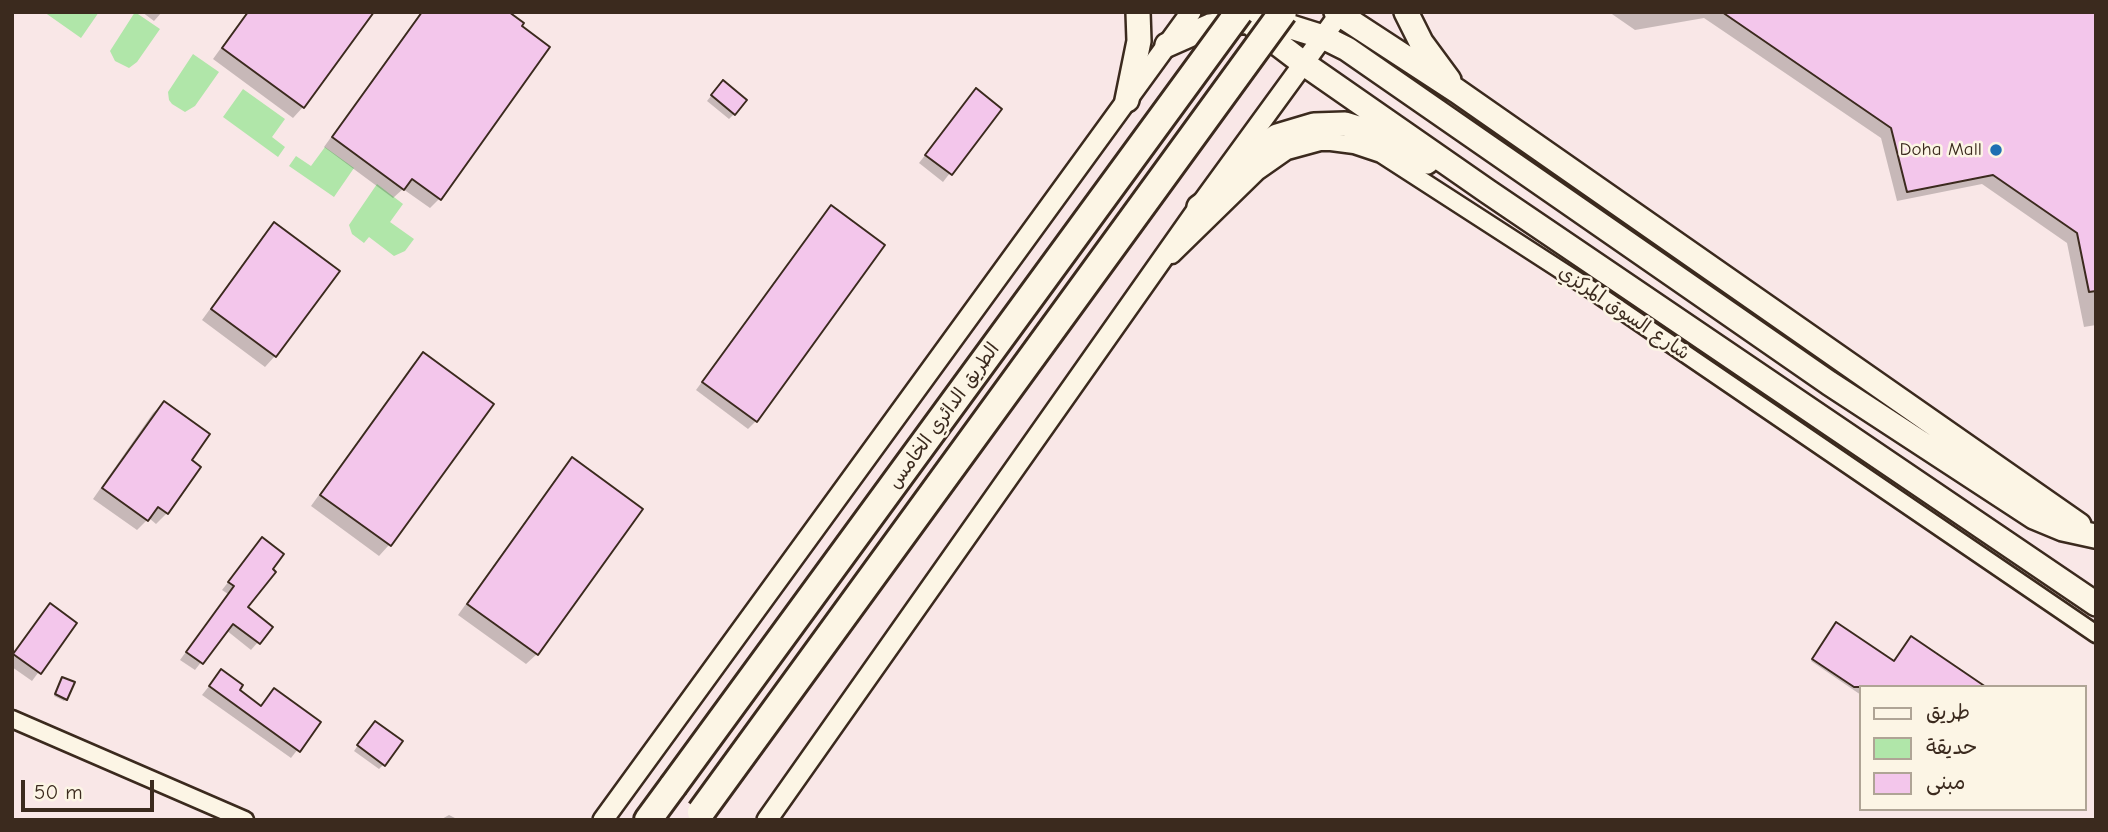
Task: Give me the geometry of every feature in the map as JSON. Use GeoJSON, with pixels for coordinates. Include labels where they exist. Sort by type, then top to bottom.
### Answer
{"type":"FeatureCollection","features":[{"type":"Feature","properties":{"kind":"highway","name":"الطريق الدائري الخامس"},"geometry":{"type":"LineString","coordinates":[[696,820],[1283,12]]}},
{"type":"Feature","properties":{"kind":"highway","name":"الطريق الدائري الخامس"},"geometry":{"type":"LineString","coordinates":[[648,820],[1241,15]]}},
{"type":"Feature","properties":{"kind":"main road"},"geometry":{"type":"LineString","coordinates":[[1127,100],[1139,41],[1138,12]]}},
{"type":"Feature","properties":{"kind":"main road"},"geometry":{"type":"LineString","coordinates":[[1406,12],[1421,42],[1457,91]]}},
{"type":"Feature","properties":{"kind":"main road"},"geometry":{"type":"LineString","coordinates":[[1339,13],[1457,91],[2095,536]]}},
{"type":"Feature","properties":{"kind":"main road"},"geometry":{"type":"LineString","coordinates":[[1167,45],[1241,15],[1288,26],[1322,37],[1347,49],[1829,383],[2034,517],[2063,529],[2095,536]]}},
{"type":"Feature","properties":{"kind":"main road","name":"شارع السوق المركزي"},"geometry":{"type":"LineString","coordinates":[[1241,15],[1303,63],[1487,191],[2096,604]]}},
{"type":"Feature","properties":{"kind":"main road"},"geometry":{"type":"LineString","coordinates":[[1199,207],[1220,192],[1261,148],[1277,136],[1295,129],[1331,123],[1358,128],[1487,191]]}},
{"type":"Feature","properties":{"kind":"main road"},"geometry":{"type":"LineString","coordinates":[[2054,575],[2096,585]]}},
{"type":"Feature","properties":{"kind":"street","name":"الطريق الدائري الخامس"},"geometry":{"type":"LineString","coordinates":[[603,820],[1191,12]]}},
{"type":"Feature","properties":{"kind":"street"},"geometry":{"type":"LineString","coordinates":[[767,820],[1339,13]]}},
{"type":"Feature","properties":{"kind":"street","name":"شارع السوق المركزي"},"geometry":{"type":"LineString","coordinates":[[1153,274],[1257,172],[1287,151],[1320,142],[1331,142],[1354,145],[1381,154],[1602,297],[2096,634]]}},
{"type":"Feature","properties":{"kind":"street"},"geometry":{"type":"LineString","coordinates":[[12,719],[246,820]]}},
{"type":"Feature","properties":{"kind":"green space"},"geometry":{"type":"Polygon","coordinates":[[[44,12],[99,12],[81,38],[44,12]]]}},
{"type":"Feature","properties":{"kind":"green space"},"geometry":{"type":"Polygon","coordinates":[[[135,12],[160,29],[137,62],[129,68],[115,61],[110,51],[135,12]]]}},
{"type":"Feature","properties":{"kind":"green space"},"geometry":{"type":"Polygon","coordinates":[[[193,54],[219,72],[195,106],[185,112],[172,104],[168,92],[193,54]]]}},
{"type":"Feature","properties":{"kind":"green space"},"geometry":{"type":"Polygon","coordinates":[[[243,89],[285,119],[272,137],[285,147],[278,157],[223,117],[243,89]]]}},
{"type":"Feature","properties":{"kind":"green space"},"geometry":{"type":"Polygon","coordinates":[[[325,147],[354,168],[334,197],[289,166],[296,156],[311,166],[325,147]]]}},
{"type":"Feature","properties":{"kind":"green space"},"geometry":{"type":"Polygon","coordinates":[[[377,184],[403,204],[390,222],[414,239],[405,251],[394,256],[369,237],[364,243],[352,234],[349,225],[377,184]]]}},
{"type":"Feature","properties":{"kind":"building"},"geometry":{"type":"Polygon","coordinates":[[[248,12],[374,12],[304,108],[222,48],[248,12]]]}},
{"type":"Feature","properties":{"kind":"building"},"geometry":{"type":"Polygon","coordinates":[[[422,12],[509,12],[524,23],[522,26],[550,47],[441,200],[412,179],[404,190],[332,137],[422,12]]]}},
{"type":"Feature","properties":{"kind":"building","name":"Doha Mall"},"geometry":{"type":"Polygon","coordinates":[[[1722,12],[2096,12],[2096,291],[2089,292],[2077,233],[1993,175],[1907,192],[1891,128],[1722,12]]]}},
{"type":"Feature","properties":{"kind":"building"},"geometry":{"type":"Polygon","coordinates":[[[723,80],[747,100],[735,115],[711,95],[723,80]]]}},
{"type":"Feature","properties":{"kind":"building"},"geometry":{"type":"Polygon","coordinates":[[[976,88],[1002,109],[952,175],[925,155],[976,88]]]}},
{"type":"Feature","properties":{"kind":"building"},"geometry":{"type":"Polygon","coordinates":[[[831,205],[885,245],[757,422],[702,382],[831,205]]]}},
{"type":"Feature","properties":{"kind":"building"},"geometry":{"type":"Polygon","coordinates":[[[274,222],[340,271],[276,357],[211,309],[274,222]]]}},
{"type":"Feature","properties":{"kind":"building"},"geometry":{"type":"Polygon","coordinates":[[[423,352],[494,404],[391,546],[320,495],[423,352]]]}},
{"type":"Feature","properties":{"kind":"building"},"geometry":{"type":"Polygon","coordinates":[[[164,401],[210,434],[192,460],[201,467],[168,514],[158,507],[148,521],[102,488],[164,401]]]}},
{"type":"Feature","properties":{"kind":"building"},"geometry":{"type":"Polygon","coordinates":[[[572,457],[643,509],[538,655],[467,604],[572,457]]]}},
{"type":"Feature","properties":{"kind":"building"},"geometry":{"type":"Polygon","coordinates":[[[262,537],[284,554],[273,569],[276,572],[248,607],[273,627],[260,644],[233,624],[203,664],[186,652],[234,586],[228,582],[262,537]]]}},
{"type":"Feature","properties":{"kind":"building"},"geometry":{"type":"Polygon","coordinates":[[[50,603],[77,623],[41,674],[13,654],[50,603]]]}},
{"type":"Feature","properties":{"kind":"building"},"geometry":{"type":"Polygon","coordinates":[[[1836,622],[1894,661],[1911,636],[1983,685],[1854,687],[1812,659],[1836,622]]]}},
{"type":"Feature","properties":{"kind":"building"},"geometry":{"type":"Polygon","coordinates":[[[221,669],[243,685],[240,690],[261,706],[274,688],[321,722],[300,752],[209,686],[221,669]]]}},
{"type":"Feature","properties":{"kind":"building"},"geometry":{"type":"Polygon","coordinates":[[[62,677],[75,682],[67,700],[55,694],[62,677]]]}},
{"type":"Feature","properties":{"kind":"building"},"geometry":{"type":"Polygon","coordinates":[[[375,721],[403,741],[385,766],[357,745],[375,721]]]}},
{"type":"Feature","properties":{"kind":"place","name":"Doha Mall"},"geometry":{"type":"Point","coordinates":[1996,150]}}]}
